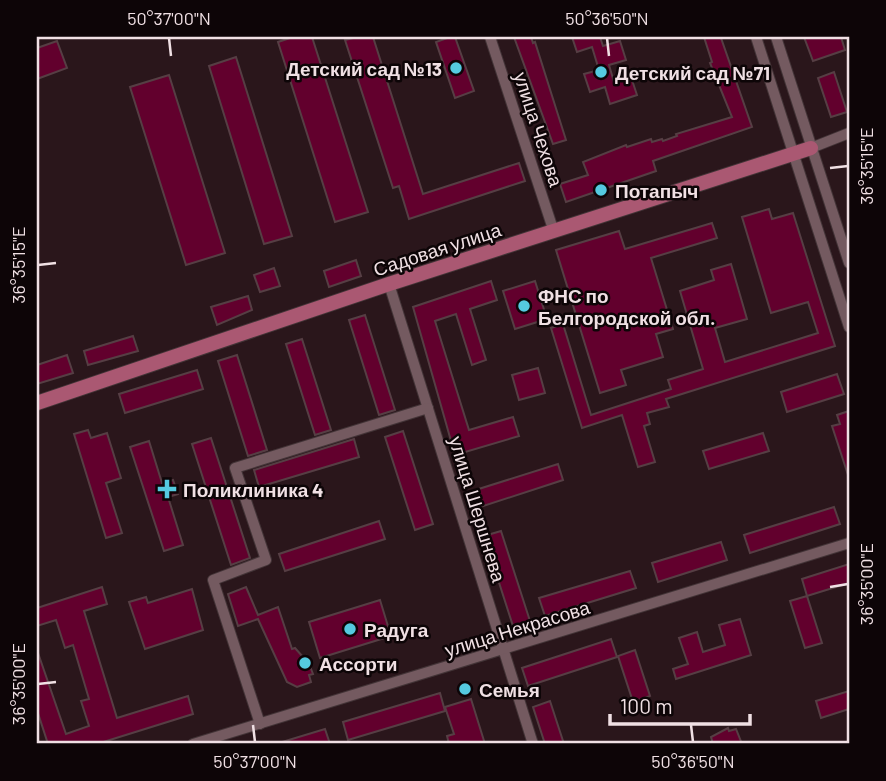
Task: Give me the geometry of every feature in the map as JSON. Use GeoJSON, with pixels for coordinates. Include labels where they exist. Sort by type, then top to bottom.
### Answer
{"type":"FeatureCollection","features":[{"type":"Feature","properties":{"kind":"main road","name":"Садовая улица"},"geometry":{"type":"LineString","coordinates":[[37,403],[389,284],[811,148]]}},
{"type":"Feature","properties":{"kind":"street","name":"улица Чехова"},"geometry":{"type":"LineString","coordinates":[[490,37],[554,232]]}},
{"type":"Feature","properties":{"kind":"street"},"geometry":{"type":"LineString","coordinates":[[755,37],[849,327]]}},
{"type":"Feature","properties":{"kind":"street"},"geometry":{"type":"LineString","coordinates":[[776,37],[849,263]]}},
{"type":"Feature","properties":{"kind":"street","name":"Садовая улица"},"geometry":{"type":"LineString","coordinates":[[811,148],[849,133]]}},
{"type":"Feature","properties":{"kind":"street","name":"улица Шершнева"},"geometry":{"type":"LineString","coordinates":[[389,284],[533,744]]}},
{"type":"Feature","properties":{"kind":"street"},"geometry":{"type":"LineString","coordinates":[[260,724],[213,580],[266,560],[235,468],[428,408]]}},
{"type":"Feature","properties":{"kind":"street","name":"улица Некрасова"},"geometry":{"type":"LineString","coordinates":[[194,744],[849,543]]}},
{"type":"Feature","properties":{"kind":"building"},"geometry":{"type":"Polygon","coordinates":[[[293,37],[312,37],[368,212],[335,222],[278,42],[293,37]]]}},
{"type":"Feature","properties":{"kind":"building"},"geometry":{"type":"Polygon","coordinates":[[[373,37],[423,194],[519,163],[525,181],[409,219],[399,186],[393,188],[345,40],[373,37]]]}},
{"type":"Feature","properties":{"kind":"building"},"geometry":{"type":"Polygon","coordinates":[[[455,37],[474,91],[455,98],[436,42],[455,37]]]}},
{"type":"Feature","properties":{"kind":"building"},"geometry":{"type":"Polygon","coordinates":[[[514,37],[531,37],[533,43],[535,42],[566,140],[553,144],[514,37]]]}},
{"type":"Feature","properties":{"kind":"building","name":"Детский сад №71"},"geometry":{"type":"Polygon","coordinates":[[[572,37],[600,37],[603,46],[620,41],[626,60],[609,65],[614,82],[631,77],[637,95],[610,104],[605,87],[590,92],[584,74],[599,70],[592,47],[577,52],[572,37]]]}},
{"type":"Feature","properties":{"kind":"building"},"geometry":{"type":"Polygon","coordinates":[[[704,37],[721,38],[752,127],[653,161],[656,171],[566,202],[560,184],[588,175],[583,162],[626,145],[627,147],[651,139],[652,142],[663,141],[677,136],[676,134],[732,117],[710,63],[712,62],[704,37]]]}},
{"type":"Feature","properties":{"kind":"building"},"geometry":{"type":"Polygon","coordinates":[[[804,37],[841,37],[845,50],[813,61],[804,37]]]}},
{"type":"Feature","properties":{"kind":"building"},"geometry":{"type":"Polygon","coordinates":[[[57,41],[67,68],[37,79],[37,48],[57,41]]]}},
{"type":"Feature","properties":{"kind":"building"},"geometry":{"type":"Polygon","coordinates":[[[236,57],[292,236],[264,244],[209,66],[236,57]]]}},
{"type":"Feature","properties":{"kind":"building"},"geometry":{"type":"Polygon","coordinates":[[[834,72],[847,112],[831,117],[818,78],[834,72]]]}},
{"type":"Feature","properties":{"kind":"building"},"geometry":{"type":"Polygon","coordinates":[[[169,75],[225,253],[186,265],[130,87],[169,75]]]}},
{"type":"Feature","properties":{"kind":"building"},"geometry":{"type":"Polygon","coordinates":[[[769,209],[772,219],[793,213],[835,346],[666,399],[669,407],[647,413],[650,424],[644,426],[655,462],[638,467],[622,415],[582,428],[551,328],[563,324],[591,415],[671,389],[668,380],[703,369],[680,291],[714,280],[711,270],[731,264],[747,319],[715,328],[725,362],[818,333],[808,302],[771,313],[742,217],[769,209]]]}},
{"type":"Feature","properties":{"kind":"building"},"geometry":{"type":"Polygon","coordinates":[[[712,223],[717,238],[651,258],[673,329],[656,334],[663,357],[621,370],[626,385],[600,393],[556,250],[619,231],[625,249],[712,223]]]}},
{"type":"Feature","properties":{"kind":"building"},"geometry":{"type":"Polygon","coordinates":[[[356,260],[361,276],[329,287],[324,271],[356,260]]]}},
{"type":"Feature","properties":{"kind":"building"},"geometry":{"type":"Polygon","coordinates":[[[274,268],[280,286],[260,292],[254,275],[274,268]]]}},
{"type":"Feature","properties":{"kind":"building"},"geometry":{"type":"Polygon","coordinates":[[[491,281],[497,300],[470,309],[486,360],[472,365],[456,314],[435,321],[469,430],[513,417],[519,436],[455,455],[413,307],[491,281]]]}},
{"type":"Feature","properties":{"kind":"building","name":"ФНС по Белгородской обл."},"geometry":{"type":"Polygon","coordinates":[[[535,281],[547,319],[515,329],[503,291],[535,281]]]}},
{"type":"Feature","properties":{"kind":"building"},"geometry":{"type":"Polygon","coordinates":[[[248,296],[252,310],[217,325],[211,307],[248,296]]]}},
{"type":"Feature","properties":{"kind":"building"},"geometry":{"type":"Polygon","coordinates":[[[365,315],[395,410],[379,415],[349,320],[365,315]]]}},
{"type":"Feature","properties":{"kind":"building"},"geometry":{"type":"Polygon","coordinates":[[[133,336],[138,351],[88,365],[84,351],[133,336]]]}},
{"type":"Feature","properties":{"kind":"building"},"geometry":{"type":"Polygon","coordinates":[[[302,339],[331,430],[315,435],[286,344],[302,339]]]}},
{"type":"Feature","properties":{"kind":"building"},"geometry":{"type":"Polygon","coordinates":[[[67,355],[73,373],[37,384],[37,365],[67,355]]]}},
{"type":"Feature","properties":{"kind":"building"},"geometry":{"type":"Polygon","coordinates":[[[237,355],[267,450],[248,456],[218,361],[237,355]]]}},
{"type":"Feature","properties":{"kind":"building"},"geometry":{"type":"Polygon","coordinates":[[[538,368],[545,393],[519,400],[512,375],[538,368]]]}},
{"type":"Feature","properties":{"kind":"building"},"geometry":{"type":"Polygon","coordinates":[[[197,370],[203,389],[125,413],[119,394],[197,370]]]}},
{"type":"Feature","properties":{"kind":"building"},"geometry":{"type":"Polygon","coordinates":[[[837,374],[844,394],[787,412],[781,392],[837,374]]]}},
{"type":"Feature","properties":{"kind":"building"},"geometry":{"type":"Polygon","coordinates":[[[849,411],[848,475],[832,426],[840,424],[837,415],[849,411]]]}},
{"type":"Feature","properties":{"kind":"building"},"geometry":{"type":"Polygon","coordinates":[[[88,430],[91,438],[107,433],[121,478],[106,483],[122,533],[106,538],[74,434],[88,430]]]}},
{"type":"Feature","properties":{"kind":"building"},"geometry":{"type":"Polygon","coordinates":[[[403,431],[433,524],[415,530],[385,437],[403,431]]]}},
{"type":"Feature","properties":{"kind":"building"},"geometry":{"type":"Polygon","coordinates":[[[763,433],[769,451],[709,469],[703,451],[763,433]]]}},
{"type":"Feature","properties":{"kind":"building"},"geometry":{"type":"Polygon","coordinates":[[[211,438],[250,558],[231,565],[192,444],[211,438]]]}},
{"type":"Feature","properties":{"kind":"building"},"geometry":{"type":"Polygon","coordinates":[[[354,439],[359,457],[259,487],[254,470],[354,439]]]}},
{"type":"Feature","properties":{"kind":"building"},"geometry":{"type":"Polygon","coordinates":[[[149,441],[162,483],[173,480],[178,494],[168,497],[183,545],[164,551],[130,447],[149,441]]]}},
{"type":"Feature","properties":{"kind":"building"},"geometry":{"type":"Polygon","coordinates":[[[558,464],[563,480],[471,510],[466,493],[558,464]]]}},
{"type":"Feature","properties":{"kind":"building"},"geometry":{"type":"Polygon","coordinates":[[[834,507],[840,524],[750,553],[744,535],[834,507]]]}},
{"type":"Feature","properties":{"kind":"building"},"geometry":{"type":"Polygon","coordinates":[[[379,521],[385,539],[285,571],[279,554],[379,521]]]}},
{"type":"Feature","properties":{"kind":"building"},"geometry":{"type":"Polygon","coordinates":[[[501,531],[530,621],[513,626],[484,536],[501,531]]]}},
{"type":"Feature","properties":{"kind":"building"},"geometry":{"type":"Polygon","coordinates":[[[721,542],[727,560],[658,582],[652,563],[721,542]]]}},
{"type":"Feature","properties":{"kind":"building"},"geometry":{"type":"Polygon","coordinates":[[[849,564],[849,583],[807,596],[802,579],[849,564]]]}},
{"type":"Feature","properties":{"kind":"building"},"geometry":{"type":"Polygon","coordinates":[[[630,571],[636,588],[545,616],[539,598],[630,571]]]}},
{"type":"Feature","properties":{"kind":"building"},"geometry":{"type":"Polygon","coordinates":[[[102,587],[107,604],[84,611],[117,718],[188,696],[193,714],[97,744],[48,744],[37,710],[37,650],[66,734],[89,726],[81,701],[89,699],[73,645],[65,648],[56,620],[37,626],[37,608],[102,587]]]}},
{"type":"Feature","properties":{"kind":"building"},"geometry":{"type":"Polygon","coordinates":[[[246,587],[258,615],[278,607],[292,649],[295,648],[303,657],[306,656],[313,674],[309,675],[311,682],[297,687],[287,682],[258,619],[238,626],[228,594],[246,587]]]}},
{"type":"Feature","properties":{"kind":"building"},"geometry":{"type":"Polygon","coordinates":[[[192,589],[203,630],[145,649],[129,602],[146,597],[148,603],[192,589]]]}},
{"type":"Feature","properties":{"kind":"building"},"geometry":{"type":"Polygon","coordinates":[[[807,596],[822,643],[805,648],[790,601],[807,596]]]}},
{"type":"Feature","properties":{"kind":"building","name":"Радуга"},"geometry":{"type":"Polygon","coordinates":[[[380,600],[391,636],[320,658],[309,622],[380,600]]]}},
{"type":"Feature","properties":{"kind":"building"},"geometry":{"type":"Polygon","coordinates":[[[740,619],[751,655],[676,679],[673,669],[688,664],[679,638],[697,632],[703,652],[725,645],[719,625],[740,619]]]}},
{"type":"Feature","properties":{"kind":"building"},"geometry":{"type":"Polygon","coordinates":[[[611,639],[617,657],[528,686],[522,668],[611,639]]]}},
{"type":"Feature","properties":{"kind":"building"},"geometry":{"type":"Polygon","coordinates":[[[635,650],[650,696],[633,702],[618,656],[635,650]]]}},
{"type":"Feature","properties":{"kind":"building"},"geometry":{"type":"Polygon","coordinates":[[[849,691],[849,709],[821,718],[816,701],[849,691]]]}},
{"type":"Feature","properties":{"kind":"building"},"geometry":{"type":"Polygon","coordinates":[[[440,693],[445,711],[348,740],[343,722],[440,693]]]}},
{"type":"Feature","properties":{"kind":"building"},"geometry":{"type":"Polygon","coordinates":[[[471,699],[485,744],[449,744],[447,736],[454,734],[445,707],[471,699]]]}},
{"type":"Feature","properties":{"kind":"building"},"geometry":{"type":"Polygon","coordinates":[[[550,701],[564,744],[545,744],[533,707],[550,701]]]}},
{"type":"Feature","properties":{"kind":"building"},"geometry":{"type":"Polygon","coordinates":[[[728,728],[729,731],[736,729],[742,744],[713,744],[711,737],[728,728]]]}},
{"type":"Feature","properties":{"kind":"building"},"geometry":{"type":"Polygon","coordinates":[[[325,729],[330,744],[282,744],[282,742],[325,729]]]}},
{"type":"Feature","properties":{"kind":"place","name":"Детский сад №13"},"geometry":{"type":"Point","coordinates":[456,68]}},
{"type":"Feature","properties":{"kind":"place","name":"Детский сад №71"},"geometry":{"type":"Point","coordinates":[601,72]}},
{"type":"Feature","properties":{"kind":"place","name":"Потапыч"},"geometry":{"type":"Point","coordinates":[601,190]}},
{"type":"Feature","properties":{"kind":"place","name":"ФНС по Белгородской обл."},"geometry":{"type":"Point","coordinates":[524,306]}},
{"type":"Feature","properties":{"kind":"place","name":"Поликлиника 4"},"geometry":{"type":"Point","coordinates":[167,489]}},
{"type":"Feature","properties":{"kind":"place","name":"Радуга"},"geometry":{"type":"Point","coordinates":[350,629]}},
{"type":"Feature","properties":{"kind":"place","name":"Ассорти"},"geometry":{"type":"Point","coordinates":[305,663]}},
{"type":"Feature","properties":{"kind":"place","name":"Семья"},"geometry":{"type":"Point","coordinates":[465,689]}}]}
